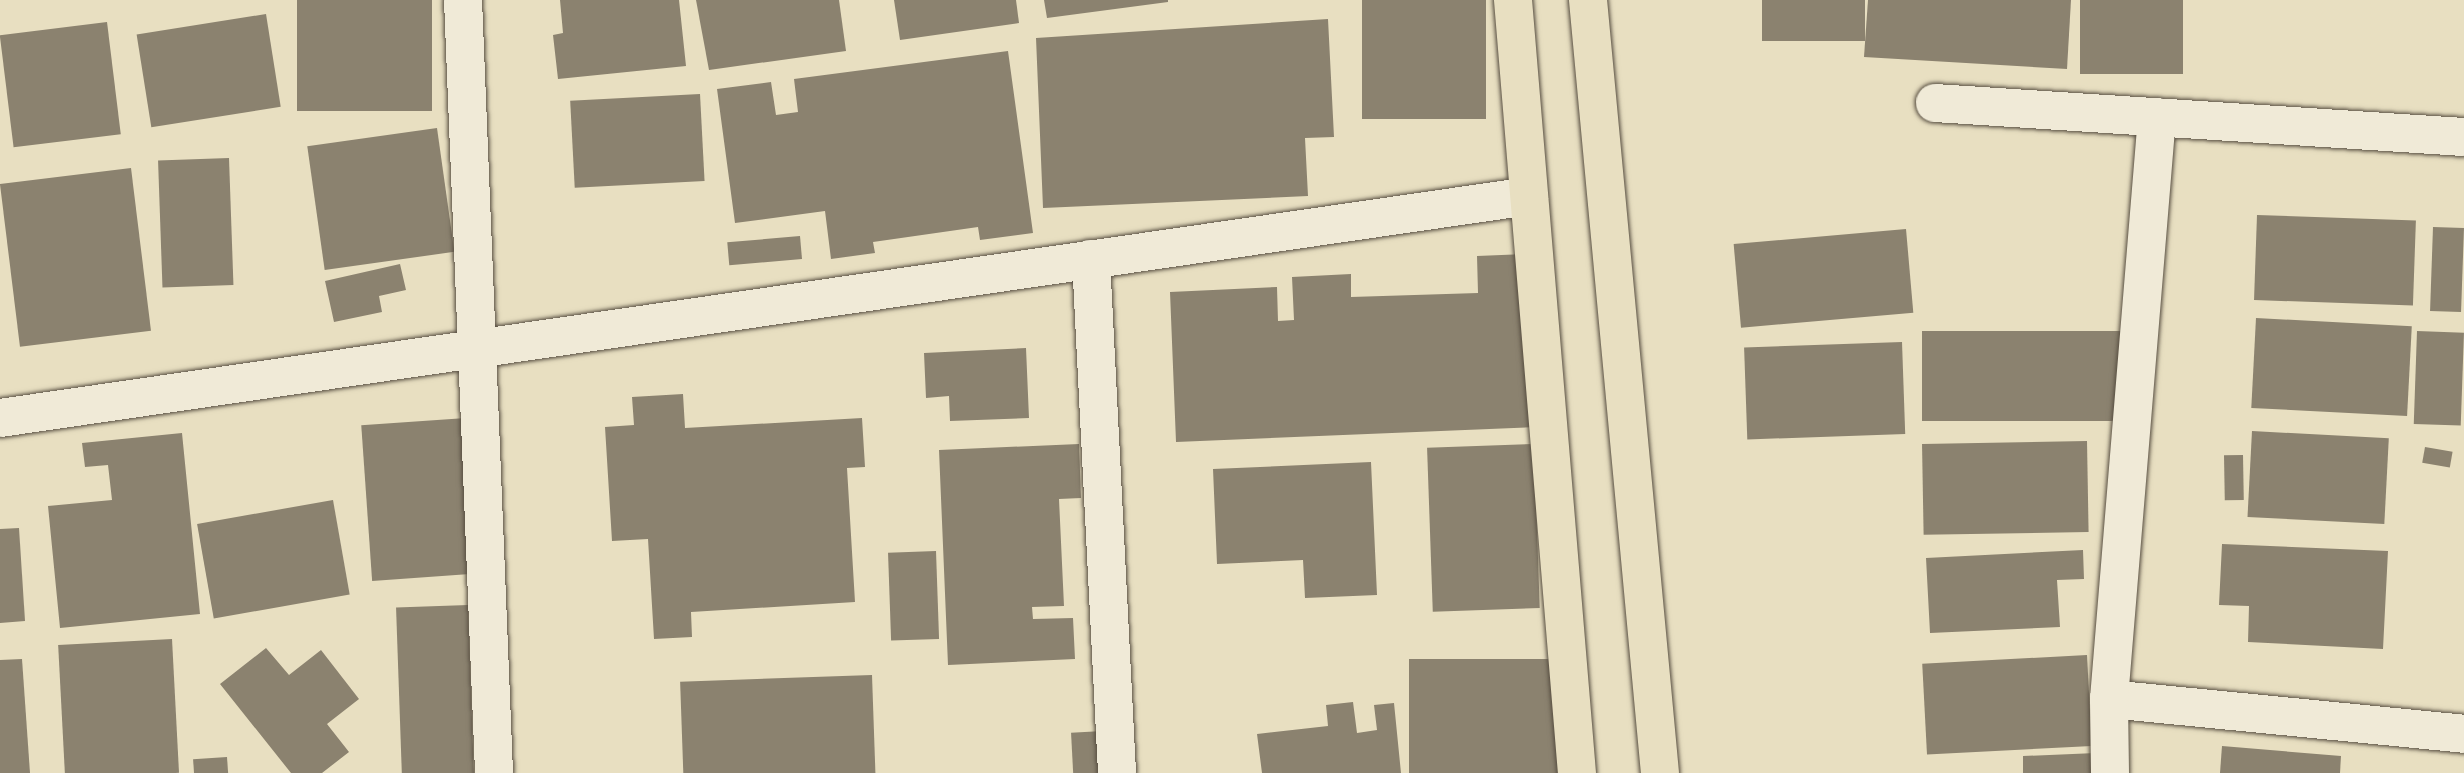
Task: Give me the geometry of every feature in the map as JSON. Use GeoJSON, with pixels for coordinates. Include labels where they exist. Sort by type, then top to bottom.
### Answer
{"type":"FeatureCollection","features":[{"type":"Feature","properties":{"kind":"main road"},"geometry":{"type":"LineString","coordinates":[[1513,0],[1577,773]]}},
{"type":"Feature","properties":{"kind":"main road"},"geometry":{"type":"LineString","coordinates":[[1588,0],[1660,773]]}},
{"type":"Feature","properties":{"kind":"street"},"geometry":{"type":"LineString","coordinates":[[463,0],[494,773]]}},
{"type":"Feature","properties":{"kind":"street"},"geometry":{"type":"LineString","coordinates":[[1936,103],[2464,137]]}},
{"type":"Feature","properties":{"kind":"street"},"geometry":{"type":"LineString","coordinates":[[2110,773],[2109,699],[2157,117]]}},
{"type":"Feature","properties":{"kind":"street"},"geometry":{"type":"LineString","coordinates":[[0,418],[1529,196]]}},
{"type":"Feature","properties":{"kind":"street"},"geometry":{"type":"LineString","coordinates":[[1091,259],[1117,773]]}},
{"type":"Feature","properties":{"kind":"street"},"geometry":{"type":"LineString","coordinates":[[2109,699],[2464,734]]}},
{"type":"Feature","properties":{"kind":"building"},"geometry":{"type":"Polygon","coordinates":[[[297,0],[432,0],[432,111],[297,111],[297,0]]]}},
{"type":"Feature","properties":{"kind":"building"},"geometry":{"type":"Polygon","coordinates":[[[560,0],[679,0],[686,66],[558,79],[553,35],[563,33],[560,0]]]}},
{"type":"Feature","properties":{"kind":"building"},"geometry":{"type":"Polygon","coordinates":[[[696,0],[839,0],[846,51],[709,70],[696,0]]]}},
{"type":"Feature","properties":{"kind":"building"},"geometry":{"type":"Polygon","coordinates":[[[894,0],[1016,0],[1019,23],[900,40],[894,0]]]}},
{"type":"Feature","properties":{"kind":"building"},"geometry":{"type":"Polygon","coordinates":[[[1044,0],[1168,0],[1168,2],[1047,18],[1044,0]]]}},
{"type":"Feature","properties":{"kind":"building"},"geometry":{"type":"Polygon","coordinates":[[[1362,0],[1486,0],[1486,119],[1362,119],[1362,0]]]}},
{"type":"Feature","properties":{"kind":"building"},"geometry":{"type":"Polygon","coordinates":[[[1762,0],[1865,0],[1865,41],[1762,41],[1762,0]]]}},
{"type":"Feature","properties":{"kind":"building"},"geometry":{"type":"Polygon","coordinates":[[[1868,0],[2071,0],[2067,69],[1864,57],[1868,0]]]}},
{"type":"Feature","properties":{"kind":"building"},"geometry":{"type":"Polygon","coordinates":[[[2080,0],[2183,0],[2183,74],[2080,74],[2080,0]]]}},
{"type":"Feature","properties":{"kind":"building"},"geometry":{"type":"Polygon","coordinates":[[[266,14],[281,107],[151,127],[137,34],[266,14]]]}},
{"type":"Feature","properties":{"kind":"building"},"geometry":{"type":"Polygon","coordinates":[[[1328,19],[1334,137],[1305,138],[1308,196],[1043,208],[1036,38],[1328,19]]]}},
{"type":"Feature","properties":{"kind":"building"},"geometry":{"type":"Polygon","coordinates":[[[107,22],[121,134],[14,147],[0,35],[107,22]]]}},
{"type":"Feature","properties":{"kind":"building"},"geometry":{"type":"Polygon","coordinates":[[[1008,51],[1033,233],[980,240],[978,227],[873,242],[875,253],[831,259],[825,211],[735,223],[717,89],[771,82],[776,115],[798,112],[794,79],[1008,51]]]}},
{"type":"Feature","properties":{"kind":"building"},"geometry":{"type":"Polygon","coordinates":[[[700,94],[705,181],[575,188],[570,101],[700,94]]]}},
{"type":"Feature","properties":{"kind":"building"},"geometry":{"type":"Polygon","coordinates":[[[437,128],[454,252],[325,270],[307,146],[437,128]]]}},
{"type":"Feature","properties":{"kind":"building"},"geometry":{"type":"Polygon","coordinates":[[[229,158],[233,285],[162,287],[158,160],[229,158]]]}},
{"type":"Feature","properties":{"kind":"building"},"geometry":{"type":"Polygon","coordinates":[[[131,168],[151,331],[20,347],[0,184],[131,168]]]}},
{"type":"Feature","properties":{"kind":"building"},"geometry":{"type":"Polygon","coordinates":[[[2257,215],[2416,221],[2413,305],[2254,300],[2257,215]]]}},
{"type":"Feature","properties":{"kind":"building"},"geometry":{"type":"Polygon","coordinates":[[[2433,227],[2464,228],[2461,312],[2430,311],[2433,227]]]}},
{"type":"Feature","properties":{"kind":"building"},"geometry":{"type":"Polygon","coordinates":[[[1906,229],[1913,313],[1741,328],[1734,244],[1906,229]]]}},
{"type":"Feature","properties":{"kind":"building"},"geometry":{"type":"Polygon","coordinates":[[[800,236],[802,259],[729,265],[727,242],[800,236]]]}},
{"type":"Feature","properties":{"kind":"building"},"geometry":{"type":"Polygon","coordinates":[[[1528,254],[1535,427],[1176,442],[1170,292],[1277,287],[1278,321],[1294,320],[1292,277],[1351,274],[1351,297],[1478,293],[1477,256],[1528,254]]]}},
{"type":"Feature","properties":{"kind":"building"},"geometry":{"type":"Polygon","coordinates":[[[400,264],[406,290],[379,296],[382,312],[334,322],[325,281],[400,264]]]}},
{"type":"Feature","properties":{"kind":"building"},"geometry":{"type":"Polygon","coordinates":[[[2256,318],[2412,326],[2407,416],[2251,408],[2256,318]]]}},
{"type":"Feature","properties":{"kind":"building"},"geometry":{"type":"Polygon","coordinates":[[[1922,331],[2122,331],[2122,421],[1922,421],[1922,331]]]}},
{"type":"Feature","properties":{"kind":"building"},"geometry":{"type":"Polygon","coordinates":[[[2417,331],[2464,333],[2461,426],[2414,424],[2417,331]]]}},
{"type":"Feature","properties":{"kind":"building"},"geometry":{"type":"Polygon","coordinates":[[[1902,342],[1905,434],[1747,439],[1744,348],[1902,342]]]}},
{"type":"Feature","properties":{"kind":"building"},"geometry":{"type":"Polygon","coordinates":[[[1026,348],[1029,418],[950,421],[949,396],[926,398],[924,353],[1026,348]]]}},
{"type":"Feature","properties":{"kind":"building"},"geometry":{"type":"Polygon","coordinates":[[[683,394],[685,428],[862,418],[865,467],[847,468],[855,602],[691,612],[692,637],[654,639],[648,539],[612,541],[605,427],[634,425],[632,397],[683,394]]]}},
{"type":"Feature","properties":{"kind":"building"},"geometry":{"type":"Polygon","coordinates":[[[466,418],[477,574],[372,581],[361,425],[466,418]]]}},
{"type":"Feature","properties":{"kind":"building"},"geometry":{"type":"Polygon","coordinates":[[[2252,431],[2389,438],[2384,524],[2247,517],[2252,431]]]}},
{"type":"Feature","properties":{"kind":"building"},"geometry":{"type":"Polygon","coordinates":[[[182,433],[200,614],[60,628],[48,506],[112,500],[108,465],[85,467],[82,443],[182,433]]]}},
{"type":"Feature","properties":{"kind":"building"},"geometry":{"type":"Polygon","coordinates":[[[2087,441],[2089,532],[1924,535],[1922,444],[2087,441]]]}},
{"type":"Feature","properties":{"kind":"building"},"geometry":{"type":"Polygon","coordinates":[[[1079,444],[1081,498],[1059,499],[1064,606],[1032,607],[1033,619],[1073,618],[1075,659],[948,665],[939,450],[1079,444]]]}},
{"type":"Feature","properties":{"kind":"building"},"geometry":{"type":"Polygon","coordinates":[[[1534,444],[1540,608],[1433,612],[1427,448],[1534,444]]]}},
{"type":"Feature","properties":{"kind":"building"},"geometry":{"type":"Polygon","coordinates":[[[2425,447],[2453,452],[2450,468],[2422,463],[2425,447]]]}},
{"type":"Feature","properties":{"kind":"building"},"geometry":{"type":"Polygon","coordinates":[[[2224,455],[2243,455],[2244,500],[2225,500],[2224,455]]]}},
{"type":"Feature","properties":{"kind":"building"},"geometry":{"type":"Polygon","coordinates":[[[1371,462],[1377,595],[1305,598],[1303,560],[1217,564],[1213,469],[1371,462]]]}},
{"type":"Feature","properties":{"kind":"building"},"geometry":{"type":"Polygon","coordinates":[[[333,500],[350,595],[214,619],[197,524],[333,500]]]}},
{"type":"Feature","properties":{"kind":"building"},"geometry":{"type":"Polygon","coordinates":[[[19,528],[25,621],[0,623],[0,529],[19,528]]]}},
{"type":"Feature","properties":{"kind":"building"},"geometry":{"type":"Polygon","coordinates":[[[2222,544],[2388,551],[2383,649],[2248,642],[2249,606],[2219,605],[2222,544]]]}},
{"type":"Feature","properties":{"kind":"building"},"geometry":{"type":"Polygon","coordinates":[[[2083,550],[2084,579],[2057,580],[2060,627],[1930,633],[1926,558],[2083,550]]]}},
{"type":"Feature","properties":{"kind":"building"},"geometry":{"type":"Polygon","coordinates":[[[936,551],[939,639],[891,641],[888,553],[936,551]]]}},
{"type":"Feature","properties":{"kind":"building"},"geometry":{"type":"Polygon","coordinates":[[[468,605],[474,773],[402,773],[396,608],[468,605]]]}},
{"type":"Feature","properties":{"kind":"building"},"geometry":{"type":"Polygon","coordinates":[[[172,639],[179,773],[65,773],[58,645],[172,639]]]}},
{"type":"Feature","properties":{"kind":"building"},"geometry":{"type":"Polygon","coordinates":[[[266,648],[289,675],[321,650],[359,699],[327,724],[349,752],[322,773],[291,773],[220,684],[266,648]]]}},
{"type":"Feature","properties":{"kind":"building"},"geometry":{"type":"Polygon","coordinates":[[[2087,655],[2092,746],[1927,755],[1922,664],[2087,655]]]}},
{"type":"Feature","properties":{"kind":"building"},"geometry":{"type":"Polygon","coordinates":[[[22,659],[30,773],[0,773],[0,660],[22,659]]]}},
{"type":"Feature","properties":{"kind":"building"},"geometry":{"type":"Polygon","coordinates":[[[1409,659],[1561,659],[1561,773],[1409,773],[1409,659]]]}},
{"type":"Feature","properties":{"kind":"building"},"geometry":{"type":"Polygon","coordinates":[[[872,675],[875,773],[683,773],[680,682],[872,675]]]}},
{"type":"Feature","properties":{"kind":"building"},"geometry":{"type":"Polygon","coordinates":[[[1353,702],[1357,733],[1377,730],[1374,705],[1394,703],[1401,773],[1262,773],[1257,734],[1328,726],[1326,705],[1353,702]]]}},
{"type":"Feature","properties":{"kind":"building"},"geometry":{"type":"Polygon","coordinates":[[[1103,731],[1105,773],[1073,773],[1071,733],[1103,731]]]}},
{"type":"Feature","properties":{"kind":"building"},"geometry":{"type":"Polygon","coordinates":[[[2222,746],[2341,756],[2340,773],[2220,773],[2222,746]]]}},
{"type":"Feature","properties":{"kind":"building"},"geometry":{"type":"Polygon","coordinates":[[[2096,753],[2096,773],[2023,773],[2023,756],[2096,753]]]}},
{"type":"Feature","properties":{"kind":"building"},"geometry":{"type":"Polygon","coordinates":[[[227,757],[228,773],[194,773],[193,759],[227,757]]]}}]}
